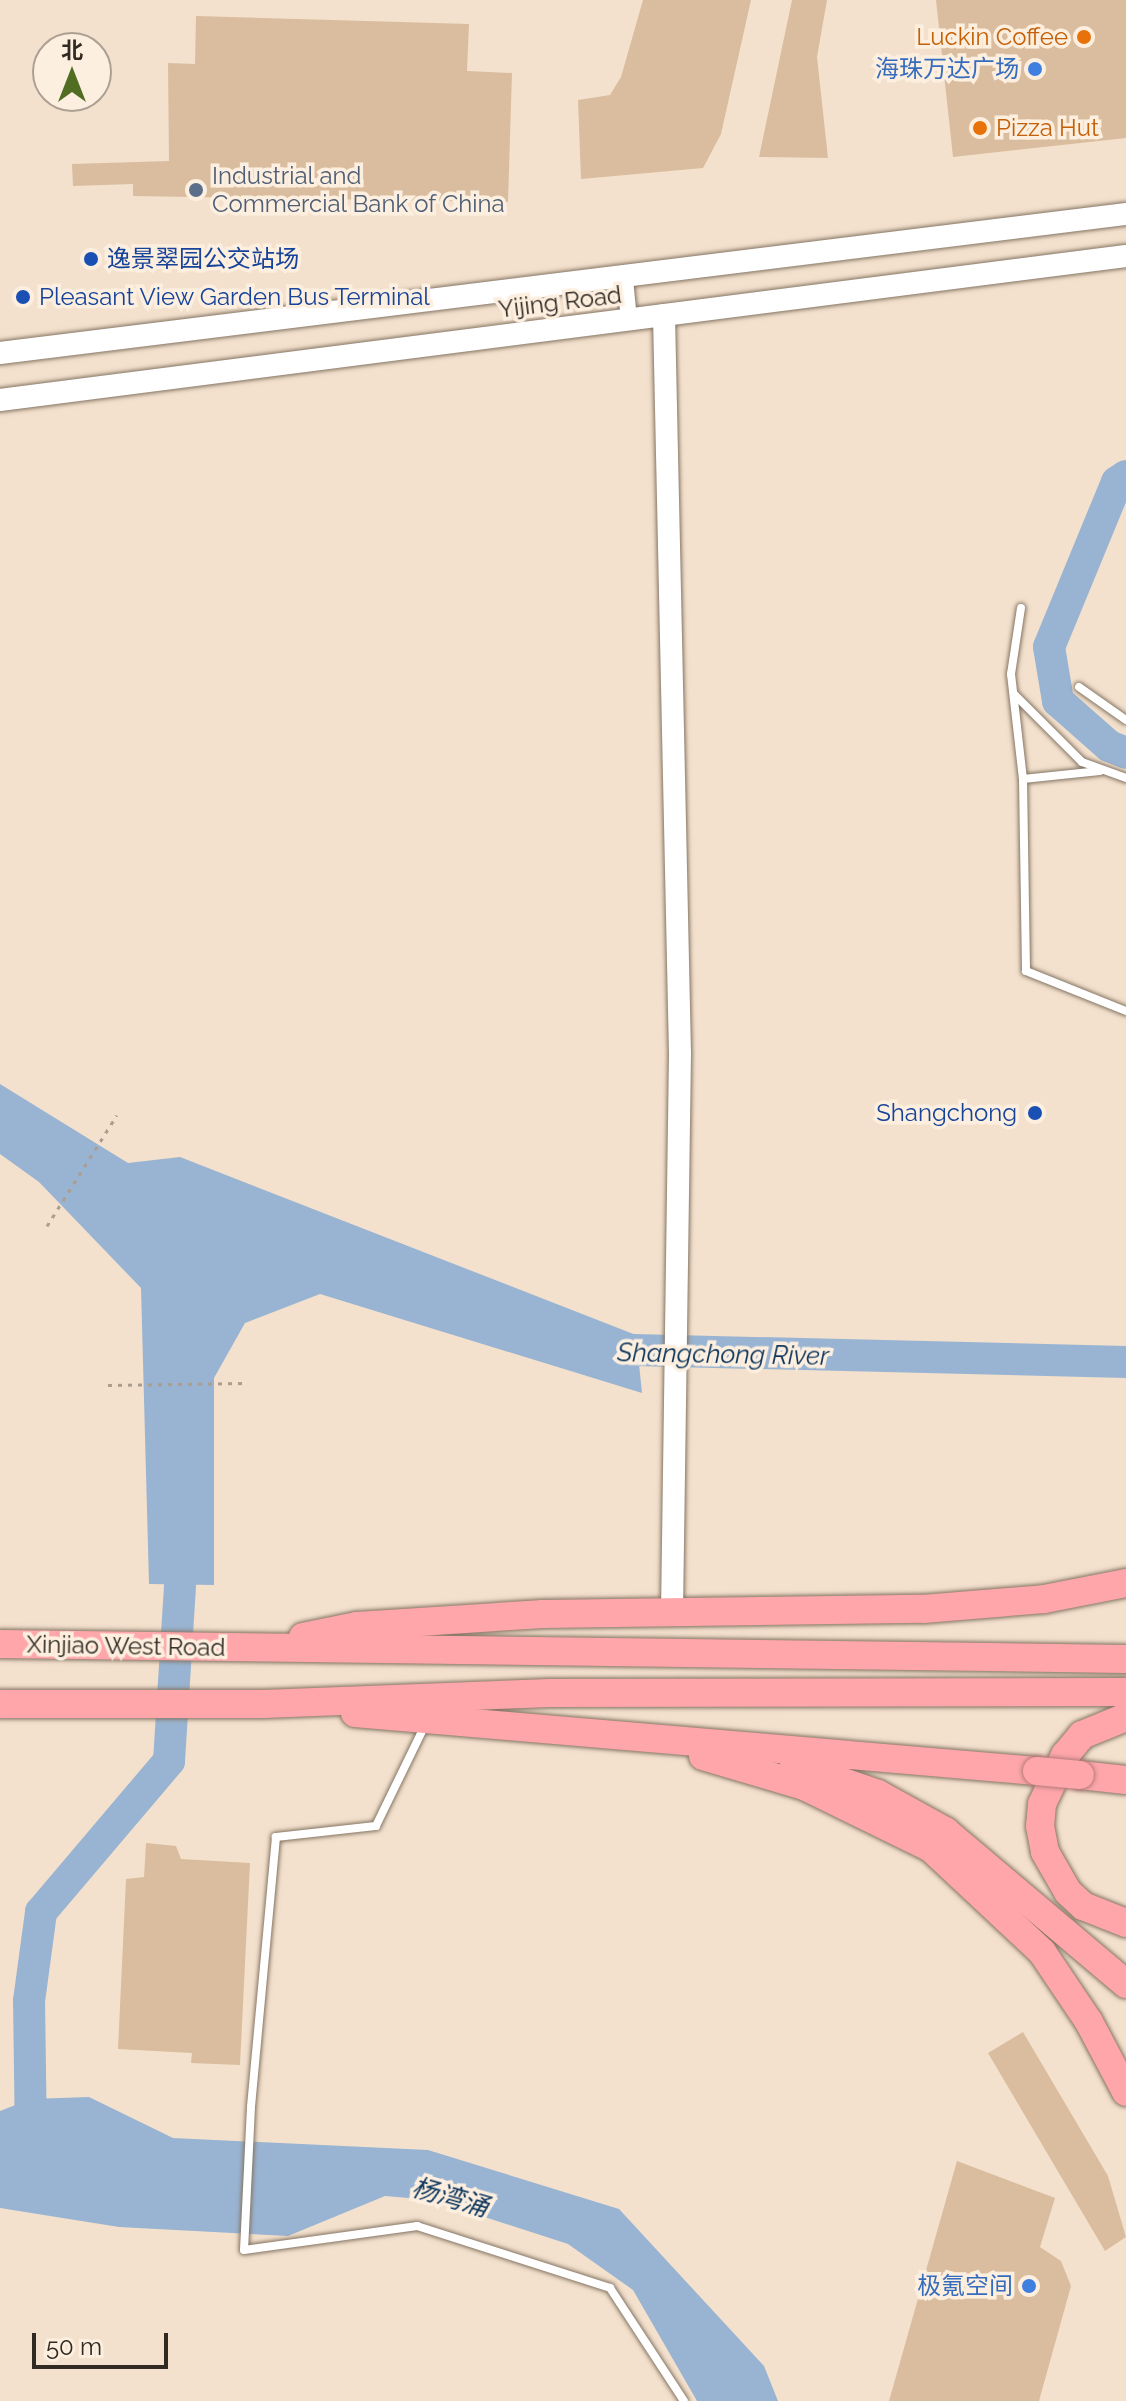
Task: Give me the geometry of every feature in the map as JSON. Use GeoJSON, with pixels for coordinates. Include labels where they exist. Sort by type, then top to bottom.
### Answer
{"type":"FeatureCollection","features":[{"type":"Feature","properties":{"kind":"highway"},"geometry":{"type":"LineString","coordinates":[[988,1604],[1048,1594],[1126,1567]]}},
{"type":"Feature","properties":{"kind":"highway"},"geometry":{"type":"LineString","coordinates":[[252,1648],[357,1626],[672,1612],[988,1604],[1126,1583]]}},
{"type":"Feature","properties":{"kind":"highway","name":"Xinjiao West Road"},"geometry":{"type":"LineString","coordinates":[[0,1644],[252,1648]]}},
{"type":"Feature","properties":{"kind":"highway"},"geometry":{"type":"LineString","coordinates":[[252,1648],[1126,1659]]}},
{"type":"Feature","properties":{"kind":"highway"},"geometry":{"type":"LineString","coordinates":[[0,1704],[263,1704],[550,1693],[1126,1692]]}},
{"type":"Feature","properties":{"kind":"highway"},"geometry":{"type":"LineString","coordinates":[[263,1704],[1126,1780]]}},
{"type":"Feature","properties":{"kind":"highway"},"geometry":{"type":"LineString","coordinates":[[1126,1717],[1082,1735],[1065,1755],[1042,1804],[1040,1826],[1045,1852],[1068,1892],[1083,1906],[1126,1923]]}},
{"type":"Feature","properties":{"kind":"highway"},"geometry":{"type":"LineString","coordinates":[[612,1737],[807,1768],[878,1794],[970,1850],[1126,1984]]}},
{"type":"Feature","properties":{"kind":"highway"},"geometry":{"type":"LineString","coordinates":[[612,1737],[703,1756],[804,1786],[931,1848],[1042,1952],[1096,2033],[1126,2092]]}},
{"type":"Feature","properties":{"kind":"main road","name":"Yijing Road"},"geometry":{"type":"LineString","coordinates":[[0,353],[625,279],[1126,214]]}},
{"type":"Feature","properties":{"kind":"main road","name":"Yijing Road"},"geometry":{"type":"LineString","coordinates":[[0,400],[1126,256]]}},
{"type":"Feature","properties":{"kind":"main road"},"geometry":{"type":"LineString","coordinates":[[664,315],[680,1053],[672,1612]]}},
{"type":"Feature","properties":{"kind":"street"},"geometry":{"type":"LineString","coordinates":[[625,279],[629,320]]}},
{"type":"Feature","properties":{"kind":"lane"},"geometry":{"type":"LineString","coordinates":[[1021,608],[1012,644],[1023,779],[1026,971],[1126,1011]]}},
{"type":"Feature","properties":{"kind":"lane"},"geometry":{"type":"LineString","coordinates":[[1079,687],[1113,719],[1126,720]]}},
{"type":"Feature","properties":{"kind":"lane"},"geometry":{"type":"LineString","coordinates":[[1014,693],[1082,762],[1126,778]]}},
{"type":"Feature","properties":{"kind":"lane"},"geometry":{"type":"LineString","coordinates":[[1023,779],[1105,771]]}},
{"type":"Feature","properties":{"kind":"lane"},"geometry":{"type":"LineString","coordinates":[[427,1720],[376,1826],[276,1837],[251,2107],[244,2250],[417,2226],[610,2288],[684,2401]]}},
{"type":"Feature","properties":{"kind":"path"},"geometry":{"type":"LineString","coordinates":[[47,1226],[117,1115]]}},
{"type":"Feature","properties":{"kind":"path"},"geometry":{"type":"LineString","coordinates":[[108,1385],[246,1383]]}},
{"type":"Feature","properties":{"kind":"water"},"geometry":{"type":"Polygon","coordinates":[[[0,1084],[128,1163],[180,1157],[636,1335],[642,1393],[320,1294],[245,1323],[214,1378],[214,1585],[149,1584],[141,1288],[39,1182],[0,1154],[0,1084]]]}},
{"type":"Feature","properties":{"kind":"water","name":"杨湾涌"},"geometry":{"type":"Polygon","coordinates":[[[89,2097],[173,2138],[428,2150],[619,2209],[764,2366],[778,2401],[697,2401],[633,2290],[568,2244],[432,2200],[385,2196],[288,2236],[119,2227],[0,2208],[0,2111],[31,2099],[89,2097]]]}},
{"type":"Feature","properties":{"kind":"building"},"geometry":{"type":"Polygon","coordinates":[[[643,0],[751,0],[721,134],[703,168],[581,179],[578,100],[610,95],[621,77],[643,0]]]}},
{"type":"Feature","properties":{"kind":"building"},"geometry":{"type":"Polygon","coordinates":[[[792,0],[827,0],[817,57],[828,158],[759,157],[792,0]]]}},
{"type":"Feature","properties":{"kind":"building","name":"海珠万达广场"},"geometry":{"type":"Polygon","coordinates":[[[936,0],[1126,0],[1126,138],[953,157],[936,0]]]}},
{"type":"Feature","properties":{"kind":"building"},"geometry":{"type":"Polygon","coordinates":[[[196,16],[469,24],[467,71],[512,73],[508,202],[133,196],[133,184],[73,186],[72,164],[169,161],[168,63],[195,64],[196,16]]]}},
{"type":"Feature","properties":{"kind":"building"},"geometry":{"type":"Polygon","coordinates":[[[146,1843],[176,1846],[181,1859],[250,1863],[240,2065],[191,2063],[192,2053],[118,2049],[126,1879],[144,1877],[146,1843]]]}},
{"type":"Feature","properties":{"kind":"building"},"geometry":{"type":"Polygon","coordinates":[[[1023,2032],[1108,2176],[1126,2237],[1105,2251],[988,2053],[1023,2032]]]}},
{"type":"Feature","properties":{"kind":"building"},"geometry":{"type":"Polygon","coordinates":[[[957,2161],[1055,2198],[1040,2247],[1061,2261],[1071,2286],[1039,2401],[889,2401],[957,2161]]]}},
{"type":"Feature","properties":{"kind":"waterway"},"geometry":{"type":"LineString","coordinates":[[1126,476],[1117,482],[1049,647],[1058,701],[1109,746],[1126,753]]}},
{"type":"Feature","properties":{"kind":"waterway","name":"Shangchong River"},"geometry":{"type":"LineString","coordinates":[[595,1349],[1126,1362]]}},
{"type":"Feature","properties":{"kind":"waterway"},"geometry":{"type":"LineString","coordinates":[[31,2142],[29,2001],[41,1912],[169,1761],[183,1540]]}},
{"type":"Feature","properties":{"kind":"place","name":"Luckin Coffee"},"geometry":{"type":"Point","coordinates":[1084,37]}},
{"type":"Feature","properties":{"kind":"place","name":"海珠万达广场"},"geometry":{"type":"Point","coordinates":[1035,69]}},
{"type":"Feature","properties":{"kind":"place","name":"Pizza Hut"},"geometry":{"type":"Point","coordinates":[980,128]}},
{"type":"Feature","properties":{"kind":"place","name":"Industrial and Commercial Bank of China"},"geometry":{"type":"Point","coordinates":[196,190]}},
{"type":"Feature","properties":{"kind":"place","name":"逸景翠园公交站场"},"geometry":{"type":"Point","coordinates":[91,259]}},
{"type":"Feature","properties":{"kind":"place","name":"Pleasant View Garden Bus Terminal"},"geometry":{"type":"Point","coordinates":[23,297]}},
{"type":"Feature","properties":{"kind":"place","name":"Shangchong"},"geometry":{"type":"Point","coordinates":[1035,1113]}},
{"type":"Feature","properties":{"kind":"place","name":"极氪空间"},"geometry":{"type":"Point","coordinates":[1029,2286]}}]}
